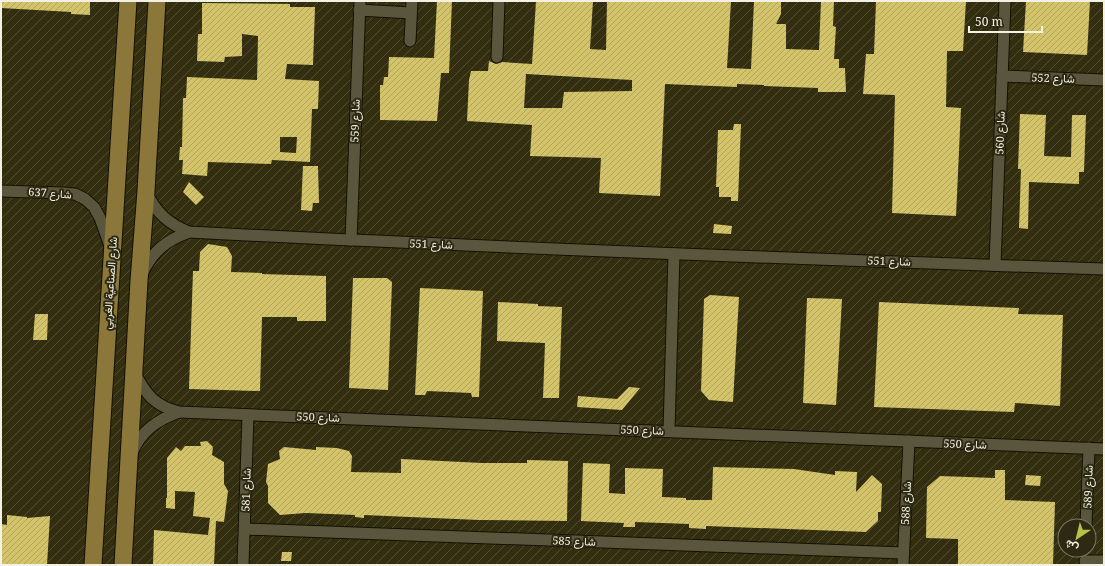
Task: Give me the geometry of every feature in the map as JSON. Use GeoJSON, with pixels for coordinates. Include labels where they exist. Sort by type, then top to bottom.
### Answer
{"type":"FeatureCollection","features":[{"type":"Feature","properties":{"kind":"main road","name":"شارع الصناعية الغربي"},"geometry":{"type":"LineString","coordinates":[[93,565],[128,1]]}},
{"type":"Feature","properties":{"kind":"main road"},"geometry":{"type":"LineString","coordinates":[[123,565],[133,371],[146,191],[157,1]]}},
{"type":"Feature","properties":{"kind":"street"},"geometry":{"type":"LineString","coordinates":[[410,41],[412,1]]}},
{"type":"Feature","properties":{"kind":"street"},"geometry":{"type":"LineString","coordinates":[[497,57],[499,1]]}},
{"type":"Feature","properties":{"kind":"street","name":"شارع 560"},"geometry":{"type":"LineString","coordinates":[[994,265],[1005,1]]}},
{"type":"Feature","properties":{"kind":"street"},"geometry":{"type":"LineString","coordinates":[[359,6],[411,13]]}},
{"type":"Feature","properties":{"kind":"street","name":"شارع 559"},"geometry":{"type":"LineString","coordinates":[[351,240],[359,6]]}},
{"type":"Feature","properties":{"kind":"street","name":"شارع 552"},"geometry":{"type":"LineString","coordinates":[[1002,76],[1104,80]]}},
{"type":"Feature","properties":{"kind":"street","name":"شارع 637"},"geometry":{"type":"LineString","coordinates":[[1,191],[74,194],[85,199],[94,207],[100,218],[112,253]]}},
{"type":"Feature","properties":{"kind":"street","name":"شارع 551"},"geometry":{"type":"LineString","coordinates":[[146,191],[151,202],[167,221],[189,232],[674,254],[1104,270]]}},
{"type":"Feature","properties":{"kind":"street","name":"شارع 551"},"geometry":{"type":"LineString","coordinates":[[139,281],[152,256],[163,245],[175,237],[189,232]]}},
{"type":"Feature","properties":{"kind":"street"},"geometry":{"type":"LineString","coordinates":[[669,432],[674,254]]}},
{"type":"Feature","properties":{"kind":"street","name":"شارع 550"},"geometry":{"type":"LineString","coordinates":[[133,371],[146,394],[167,409],[179,412],[1104,449]]}},
{"type":"Feature","properties":{"kind":"street","name":"شارع 550"},"geometry":{"type":"LineString","coordinates":[[129,460],[135,445],[143,433],[153,424],[166,416],[179,412]]}},
{"type":"Feature","properties":{"kind":"street","name":"شارع 581"},"geometry":{"type":"LineString","coordinates":[[243,565],[248,414]]}},
{"type":"Feature","properties":{"kind":"street","name":"شارع 588"},"geometry":{"type":"LineString","coordinates":[[903,565],[909,441]]}},
{"type":"Feature","properties":{"kind":"street","name":"شارع 589"},"geometry":{"type":"LineString","coordinates":[[1086,518],[1089,448]]}},
{"type":"Feature","properties":{"kind":"street","name":"شارع 585"},"geometry":{"type":"LineString","coordinates":[[245,529],[903,553]]}},
{"type":"Feature","properties":{"kind":"street"},"geometry":{"type":"LineString","coordinates":[[1085,558],[1104,561]]}},
{"type":"Feature","properties":{"kind":"shaded area"},"geometry":{"type":"Polygon","coordinates":[[[1,1],[1104,1],[1104,565],[1,565],[1,1]]]}},
{"type":"Feature","properties":{"kind":"building"},"geometry":{"type":"Polygon","coordinates":[[[1,1],[90,1],[90,15],[71,14],[71,12],[1,8],[1,1]]]}},
{"type":"Feature","properties":{"kind":"building"},"geometry":{"type":"Polygon","coordinates":[[[437,1],[452,1],[449,73],[441,73],[437,121],[380,120],[380,85],[383,85],[384,77],[388,77],[389,57],[434,58],[437,1]]]}},
{"type":"Feature","properties":{"kind":"building"},"geometry":{"type":"Polygon","coordinates":[[[536,1],[593,1],[590,49],[606,50],[607,1],[731,1],[727,68],[751,69],[754,1],[781,1],[781,14],[776,24],[786,24],[786,49],[819,50],[821,1],[834,1],[833,26],[836,27],[834,59],[839,59],[839,68],[845,68],[846,92],[818,92],[818,88],[764,85],[737,84],[737,87],[665,84],[660,196],[599,193],[601,158],[530,156],[532,125],[467,121],[469,80],[471,71],[488,71],[489,61],[496,64],[502,62],[532,64],[536,1]],[[526,74],[524,108],[562,108],[564,92],[632,91],[632,80],[526,74]]]}},
{"type":"Feature","properties":{"kind":"building"},"geometry":{"type":"Polygon","coordinates":[[[876,1],[966,1],[963,51],[947,51],[946,107],[961,108],[956,216],[892,213],[895,95],[863,94],[866,54],[874,54],[876,1]]]}},
{"type":"Feature","properties":{"kind":"building"},"geometry":{"type":"Polygon","coordinates":[[[1026,1],[1090,1],[1087,55],[1023,52],[1026,1]]]}},
{"type":"Feature","properties":{"kind":"building"},"geometry":{"type":"Polygon","coordinates":[[[202,3],[290,4],[290,7],[315,7],[313,65],[287,64],[285,79],[319,81],[318,109],[312,109],[310,162],[272,160],[271,164],[208,162],[207,176],[182,174],[183,160],[179,160],[180,147],[182,147],[183,98],[186,98],[187,77],[257,80],[258,36],[242,34],[242,56],[225,57],[224,62],[197,61],[198,34],[202,34],[202,3]],[[280,137],[280,152],[296,153],[297,137],[280,137]]]}},
{"type":"Feature","properties":{"kind":"building"},"geometry":{"type":"Polygon","coordinates":[[[1020,114],[1046,115],[1044,156],[1071,157],[1072,115],[1086,115],[1084,172],[1079,172],[1079,184],[1029,182],[1028,229],[1019,228],[1021,169],[1018,169],[1020,114]]]}},
{"type":"Feature","properties":{"kind":"building"},"geometry":{"type":"Polygon","coordinates":[[[734,124],[741,124],[738,201],[731,201],[731,197],[719,197],[719,187],[716,187],[718,130],[733,130],[734,124]]]}},
{"type":"Feature","properties":{"kind":"building"},"geometry":{"type":"Polygon","coordinates":[[[303,166],[318,166],[319,203],[313,203],[312,211],[301,210],[303,166]]]}},
{"type":"Feature","properties":{"kind":"building"},"geometry":{"type":"Polygon","coordinates":[[[189,182],[204,197],[196,205],[183,192],[189,182]]]}},
{"type":"Feature","properties":{"kind":"building"},"geometry":{"type":"Polygon","coordinates":[[[714,224],[732,226],[731,234],[713,233],[714,224]]]}},
{"type":"Feature","properties":{"kind":"building"},"geometry":{"type":"Polygon","coordinates":[[[208,244],[227,247],[232,256],[231,272],[326,276],[326,321],[297,321],[297,317],[262,317],[260,391],[189,389],[193,271],[199,271],[200,252],[208,244]]]}},
{"type":"Feature","properties":{"kind":"building"},"geometry":{"type":"Polygon","coordinates":[[[353,278],[387,278],[392,282],[388,390],[349,388],[353,278]]]}},
{"type":"Feature","properties":{"kind":"building"},"geometry":{"type":"Polygon","coordinates":[[[420,288],[483,291],[479,397],[472,397],[471,393],[427,391],[425,395],[415,395],[420,288]]]}},
{"type":"Feature","properties":{"kind":"building"},"geometry":{"type":"Polygon","coordinates":[[[710,295],[739,297],[733,402],[709,400],[701,391],[704,299],[710,295]]]}},
{"type":"Feature","properties":{"kind":"building"},"geometry":{"type":"Polygon","coordinates":[[[807,298],[842,299],[836,405],[803,403],[807,298]]]}},
{"type":"Feature","properties":{"kind":"building"},"geometry":{"type":"Polygon","coordinates":[[[498,302],[562,307],[559,398],[543,398],[545,343],[497,341],[498,302]]]}},
{"type":"Feature","properties":{"kind":"building"},"geometry":{"type":"Polygon","coordinates":[[[879,302],[1019,308],[1018,314],[1063,315],[1060,406],[1015,403],[1014,412],[874,407],[879,302]]]}},
{"type":"Feature","properties":{"kind":"building"},"geometry":{"type":"Polygon","coordinates":[[[35,314],[48,314],[47,340],[33,340],[35,314]]]}},
{"type":"Feature","properties":{"kind":"building"},"geometry":{"type":"Polygon","coordinates":[[[629,387],[640,388],[622,410],[577,407],[578,396],[617,399],[629,387]]]}},
{"type":"Feature","properties":{"kind":"building"},"geometry":{"type":"Polygon","coordinates":[[[207,441],[213,447],[212,455],[224,462],[224,484],[228,491],[224,522],[216,521],[214,565],[153,565],[154,530],[208,535],[210,518],[193,516],[195,492],[175,491],[175,509],[166,508],[167,458],[176,447],[181,451],[185,446],[201,446],[200,442],[207,441]]]}},
{"type":"Feature","properties":{"kind":"building"},"geometry":{"type":"Polygon","coordinates":[[[284,447],[316,450],[316,447],[337,448],[349,451],[352,456],[351,472],[401,473],[401,459],[482,463],[527,463],[527,460],[568,461],[567,521],[479,520],[364,515],[364,518],[355,517],[355,515],[306,513],[280,515],[268,503],[268,486],[266,482],[268,464],[280,459],[279,451],[284,447]]]}},
{"type":"Feature","properties":{"kind":"building"},"geometry":{"type":"Polygon","coordinates":[[[583,463],[610,464],[609,493],[625,494],[625,468],[663,469],[662,497],[686,498],[686,500],[712,500],[713,467],[794,469],[835,475],[835,471],[857,472],[856,492],[872,475],[882,484],[881,512],[878,512],[878,521],[866,532],[706,526],[706,529],[689,528],[689,524],[635,522],[635,527],[623,527],[624,523],[581,521],[583,463]]]}},
{"type":"Feature","properties":{"kind":"building"},"geometry":{"type":"Polygon","coordinates":[[[995,470],[1005,470],[1005,500],[1055,502],[1053,565],[958,565],[958,539],[926,538],[927,487],[940,476],[995,478],[995,470]]]}},
{"type":"Feature","properties":{"kind":"building"},"geometry":{"type":"Polygon","coordinates":[[[1026,475],[1041,476],[1040,486],[1025,485],[1026,475]]]}},
{"type":"Feature","properties":{"kind":"building"},"geometry":{"type":"Polygon","coordinates":[[[7,515],[27,518],[50,516],[47,565],[1,565],[1,524],[7,525],[7,515]]]}},
{"type":"Feature","properties":{"kind":"building"},"geometry":{"type":"Polygon","coordinates":[[[282,552],[292,552],[291,561],[281,561],[282,552]]]}}]}
